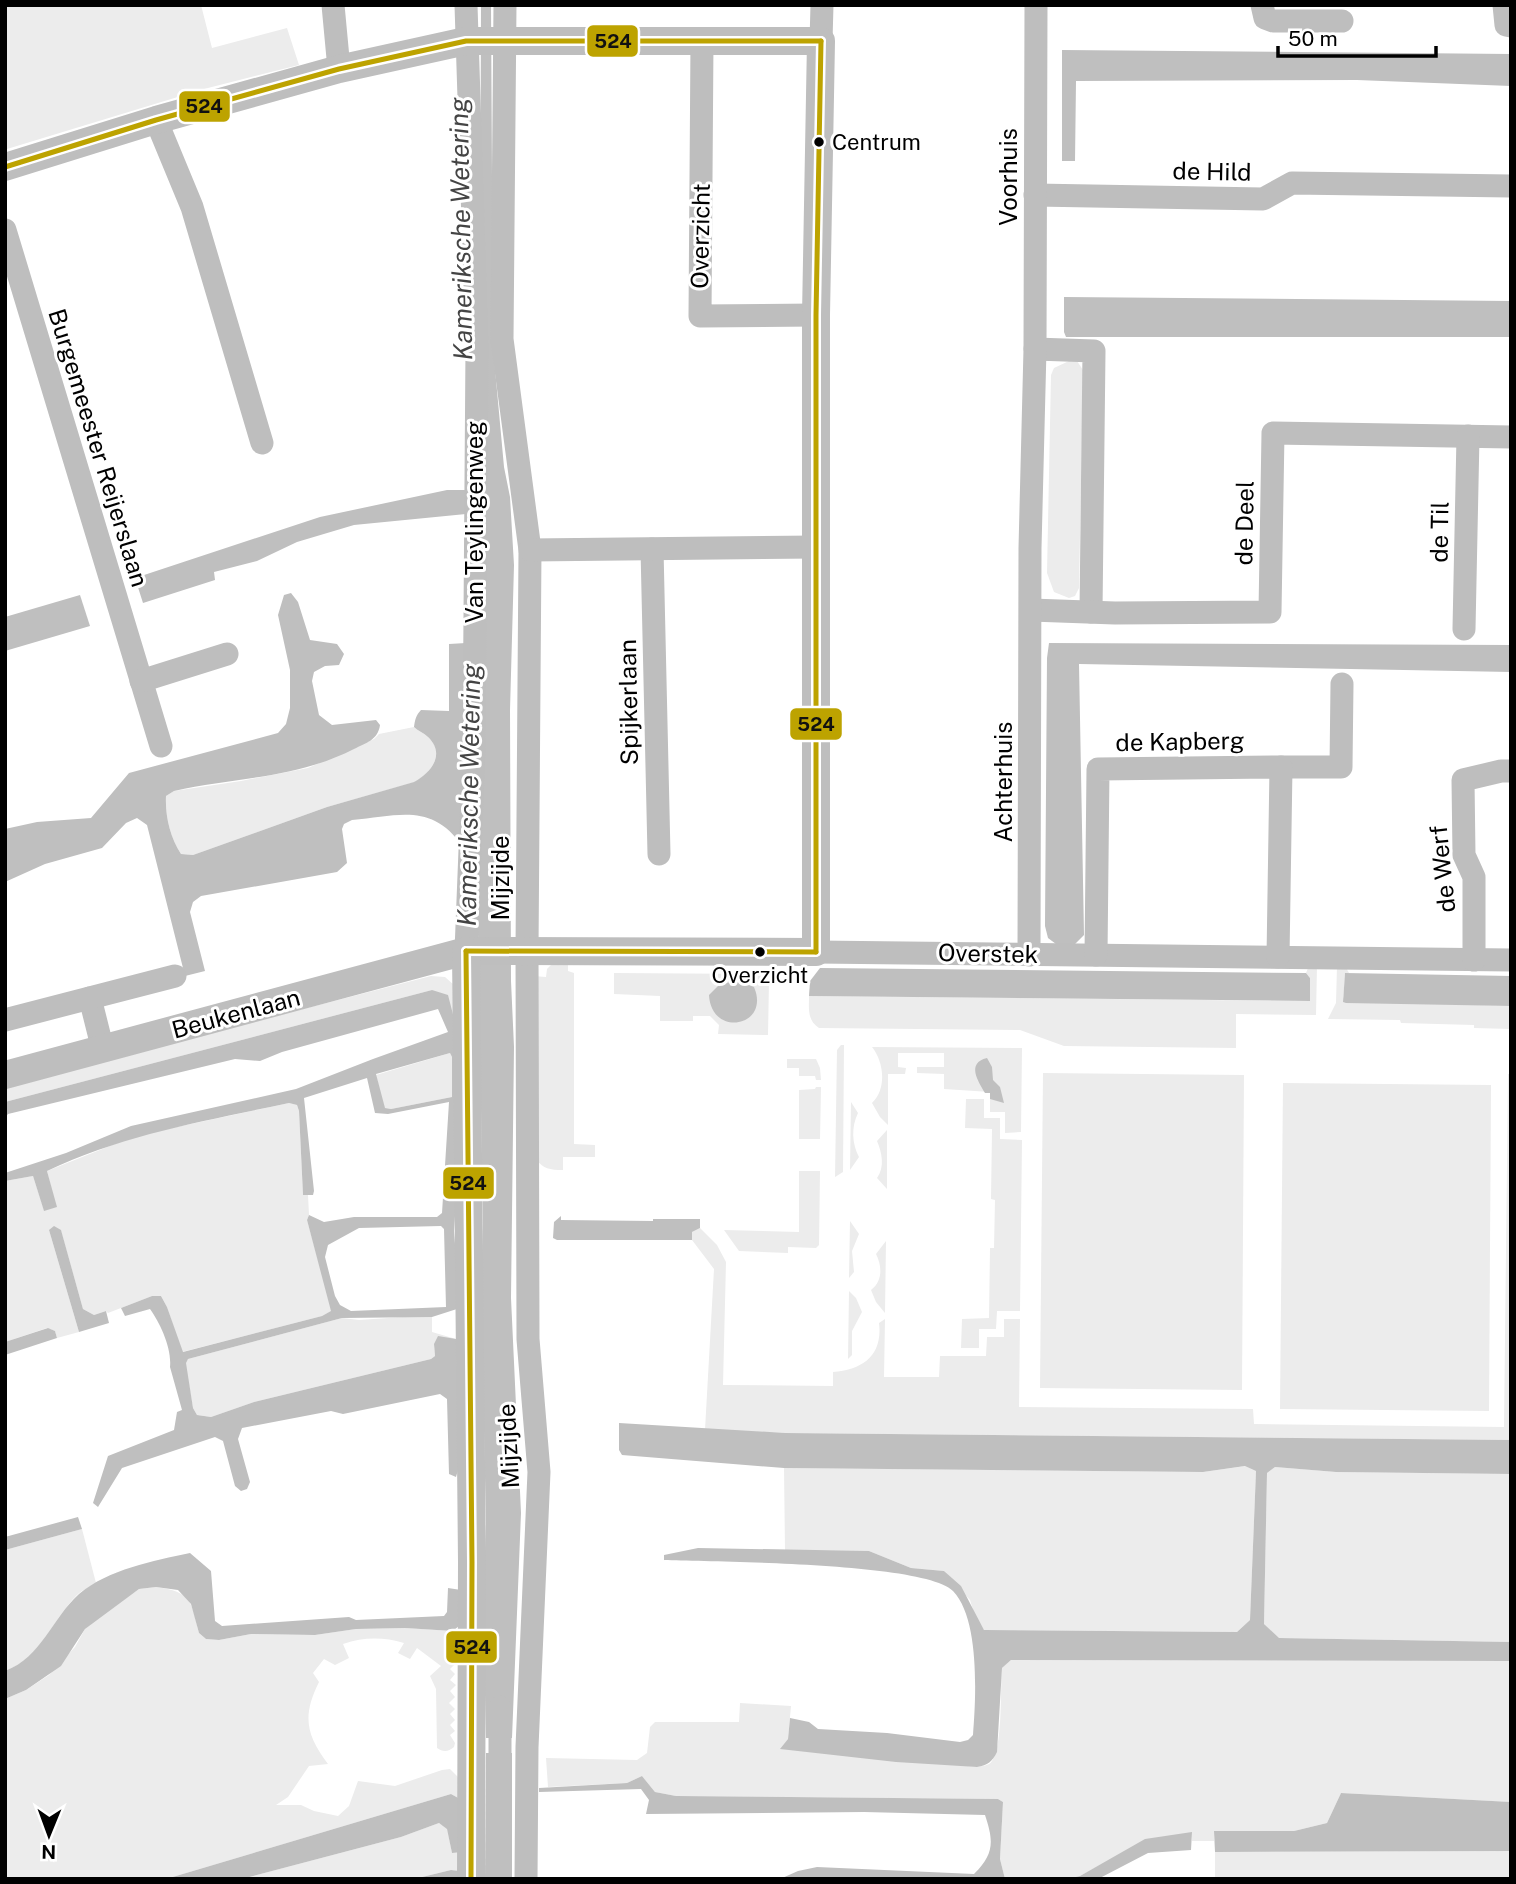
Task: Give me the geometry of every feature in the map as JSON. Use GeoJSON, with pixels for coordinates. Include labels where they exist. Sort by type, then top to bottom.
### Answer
{"type":"FeatureCollection","features":[{"type":"Feature","properties":{"kind":"street"},"geometry":{"type":"LineString","coordinates":[[333,5],[340,69]]}},
{"type":"Feature","properties":{"kind":"street","name":"Van Teylingenweg"},"geometry":{"type":"LineString","coordinates":[[466,5],[487,40],[475,486],[471,952],[471,1879]]}},
{"type":"Feature","properties":{"kind":"street","name":"Mijzijde"},"geometry":{"type":"LineString","coordinates":[[505,5],[487,40],[502,339],[530,550],[523,951],[528,1339],[539,1472],[527,1747],[527,1879]]}},
{"type":"Feature","properties":{"kind":"street"},"geometry":{"type":"LineString","coordinates":[[816,952],[816,315],[822,5]]}},
{"type":"Feature","properties":{"kind":"street","name":"Voorhuis"},"geometry":{"type":"LineString","coordinates":[[1031,610],[1036,5]]}},
{"type":"Feature","properties":{"kind":"street"},"geometry":{"type":"LineString","coordinates":[[1262,5],[1265,18],[1273,21],[1342,21]]}},
{"type":"Feature","properties":{"kind":"street"},"geometry":{"type":"LineString","coordinates":[[1504,5],[1506,24],[1511,26]]}},
{"type":"Feature","properties":{"kind":"street"},"geometry":{"type":"LineString","coordinates":[[5,167],[156,120],[340,69],[487,40],[821,41]]}},
{"type":"Feature","properties":{"kind":"street","name":"Overzicht"},"geometry":{"type":"LineString","coordinates":[[702,41],[700,316],[816,315]]}},
{"type":"Feature","properties":{"kind":"street"},"geometry":{"type":"LineString","coordinates":[[156,120],[192,207],[262,443]]}},
{"type":"Feature","properties":{"kind":"street","name":"de Hild"},"geometry":{"type":"LineString","coordinates":[[1035,195],[1263,199],[1292,183],[1511,186]]}},
{"type":"Feature","properties":{"kind":"street","name":"Burgemeester Reijerslaan"},"geometry":{"type":"LineString","coordinates":[[5,230],[161,746]]}},
{"type":"Feature","properties":{"kind":"street"},"geometry":{"type":"LineString","coordinates":[[1035,349],[1094,351],[1091,612]]}},
{"type":"Feature","properties":{"kind":"street","name":"de Deel"},"geometry":{"type":"LineString","coordinates":[[1031,610],[1270,612],[1273,433],[1511,437]]}},
{"type":"Feature","properties":{"kind":"street","name":"de Til"},"geometry":{"type":"LineString","coordinates":[[1464,629],[1468,436]]}},
{"type":"Feature","properties":{"kind":"street"},"geometry":{"type":"LineString","coordinates":[[530,550],[816,547]]}},
{"type":"Feature","properties":{"kind":"street","name":"Spijkerlaan"},"geometry":{"type":"LineString","coordinates":[[652,549],[659,854]]}},
{"type":"Feature","properties":{"kind":"street","name":"Achterhuis"},"geometry":{"type":"LineString","coordinates":[[1029,955],[1031,610]]}},
{"type":"Feature","properties":{"kind":"street"},"geometry":{"type":"LineString","coordinates":[[141,681],[228,654]]}},
{"type":"Feature","properties":{"kind":"street","name":"de Kapberg"},"geometry":{"type":"LineString","coordinates":[[1096,955],[1098,769],[1341,767],[1342,684]]}},
{"type":"Feature","properties":{"kind":"street"},"geometry":{"type":"LineString","coordinates":[[1278,957],[1281,767]]}},
{"type":"Feature","properties":{"kind":"street","name":"de Werf"},"geometry":{"type":"LineString","coordinates":[[1474,960],[1474,877],[1464,855],[1463,780],[1511,771]]}},
{"type":"Feature","properties":{"kind":"street","name":"Overstek"},"geometry":{"type":"LineString","coordinates":[[471,952],[816,952],[1511,960]]}},
{"type":"Feature","properties":{"kind":"street","name":"Beukenlaan"},"geometry":{"type":"LineString","coordinates":[[5,1075],[471,952]]}},
{"type":"Feature","properties":{"kind":"street"},"geometry":{"type":"LineString","coordinates":[[5,1020],[175,975]]}},
{"type":"Feature","properties":{"kind":"street"},"geometry":{"type":"LineString","coordinates":[[90,998],[103,1050]]}},
{"type":"Feature","properties":{"kind":"shaded area"},"geometry":{"type":"Polygon","coordinates":[[[5,5],[201,5],[212,48],[287,28],[299,65],[204,89],[7,149],[5,5]]]}},
{"type":"Feature","properties":{"kind":"shaded area"},"geometry":{"type":"Polygon","coordinates":[[[481,5],[491,5],[493,347],[504,467],[510,497],[514,565],[510,710],[511,981],[514,1047],[511,1298],[521,1513],[512,1738],[486,1738],[483,1607],[486,1524],[478,934],[481,5]]]}},
{"type":"Feature","properties":{"kind":"shaded area"},"geometry":{"type":"Polygon","coordinates":[[[1062,50],[1511,54],[1511,86],[1357,80],[1076,81],[1075,161],[1062,161],[1062,50]]]}},
{"type":"Feature","properties":{"kind":"shaded area"},"geometry":{"type":"Polygon","coordinates":[[[1064,297],[1511,301],[1511,337],[1066,337],[1064,297]]]}},
{"type":"Feature","properties":{"kind":"shaded area"},"geometry":{"type":"Polygon","coordinates":[[[1069,361],[1077,361],[1083,370],[1079,588],[1075,596],[1069,598],[1054,592],[1047,573],[1051,375],[1054,368],[1069,361]]]}},
{"type":"Feature","properties":{"kind":"shaded area"},"geometry":{"type":"Polygon","coordinates":[[[447,490],[466,490],[466,514],[354,525],[297,542],[257,561],[214,572],[215,580],[143,603],[135,578],[320,517],[447,490]]]}},
{"type":"Feature","properties":{"kind":"shaded area"},"geometry":{"type":"Polygon","coordinates":[[[291,593],[298,602],[310,640],[337,644],[344,654],[339,665],[325,666],[314,672],[312,681],[319,715],[332,725],[376,720],[380,725],[379,730],[367,743],[310,766],[197,786],[174,791],[166,796],[169,826],[181,854],[193,855],[327,807],[414,782],[426,774],[434,762],[436,750],[428,737],[414,727],[416,718],[421,710],[449,711],[449,644],[466,643],[463,847],[439,823],[427,818],[400,815],[352,820],[344,824],[342,829],[347,863],[337,872],[201,896],[193,902],[190,912],[205,971],[185,976],[147,825],[137,818],[126,823],[102,848],[45,864],[5,882],[5,829],[37,822],[91,818],[129,773],[278,733],[286,724],[290,708],[290,670],[278,615],[284,595],[291,593]]]}},
{"type":"Feature","properties":{"kind":"shaded area"},"geometry":{"type":"Polygon","coordinates":[[[80,595],[90,626],[5,651],[5,617],[80,595]]]}},
{"type":"Feature","properties":{"kind":"shaded area"},"geometry":{"type":"Polygon","coordinates":[[[1049,643],[1511,645],[1511,672],[1079,664],[1084,935],[1075,944],[1056,944],[1048,938],[1045,926],[1049,643]]]}},
{"type":"Feature","properties":{"kind":"shaded area"},"geometry":{"type":"Polygon","coordinates":[[[414,727],[433,743],[436,750],[431,768],[415,782],[327,807],[193,855],[181,854],[174,841],[167,819],[166,796],[174,791],[308,768],[374,739],[379,734],[414,727]]]}},
{"type":"Feature","properties":{"kind":"shaded area"},"geometry":{"type":"Polygon","coordinates":[[[551,965],[568,965],[568,971],[574,973],[574,1144],[595,1145],[595,1157],[563,1157],[563,1170],[547,1168],[535,1158],[533,976],[546,977],[547,969],[551,965]]]}},
{"type":"Feature","properties":{"kind":"shaded area"},"geometry":{"type":"Polygon","coordinates":[[[1317,966],[1316,1015],[1236,1014],[1236,1048],[1064,1046],[1020,1030],[819,1028],[812,1021],[809,1010],[809,996],[1309,1001],[1310,978],[1306,973],[1308,968],[1317,966]]]}},
{"type":"Feature","properties":{"kind":"shaded area"},"geometry":{"type":"Polygon","coordinates":[[[1337,966],[1345,966],[1349,973],[1345,973],[1343,1001],[1511,1006],[1511,1029],[1401,1023],[1400,1020],[1328,1019],[1336,1003],[1337,966]]]}},
{"type":"Feature","properties":{"kind":"shaded area"},"geometry":{"type":"Polygon","coordinates":[[[820,968],[1306,973],[1310,978],[1310,1001],[809,996],[810,981],[820,968]]]}},
{"type":"Feature","properties":{"kind":"shaded area"},"geometry":{"type":"Polygon","coordinates":[[[614,973],[760,974],[769,981],[768,1035],[718,1034],[719,1025],[710,1016],[693,1016],[693,1021],[660,1021],[660,996],[614,994],[614,973]]]}},
{"type":"Feature","properties":{"kind":"shaded area"},"geometry":{"type":"Polygon","coordinates":[[[1345,973],[1511,976],[1511,1006],[1346,1003],[1343,1002],[1345,973]]]}},
{"type":"Feature","properties":{"kind":"shaded area"},"geometry":{"type":"Polygon","coordinates":[[[431,976],[445,977],[454,985],[463,1044],[432,990],[5,1102],[5,1086],[431,976]]]}},
{"type":"Feature","properties":{"kind":"shaded area"},"geometry":{"type":"Polygon","coordinates":[[[741,982],[754,987],[757,1001],[754,1011],[739,1022],[719,1018],[712,1009],[709,995],[721,983],[741,982]]]}},
{"type":"Feature","properties":{"kind":"shaded area"},"geometry":{"type":"Polygon","coordinates":[[[432,990],[448,995],[457,1030],[458,1171],[454,1231],[460,1308],[432,1317],[342,1318],[188,1359],[186,1363],[193,1408],[197,1415],[211,1417],[254,1402],[431,1359],[435,1356],[434,1344],[438,1336],[456,1339],[460,1463],[456,1477],[449,1474],[447,1399],[440,1394],[343,1414],[331,1411],[242,1428],[238,1439],[250,1482],[247,1489],[241,1491],[235,1486],[223,1441],[215,1437],[122,1468],[98,1507],[93,1503],[108,1456],[174,1430],[177,1412],[182,1410],[170,1367],[167,1344],[154,1315],[150,1309],[125,1316],[121,1308],[152,1296],[161,1296],[183,1352],[322,1316],[331,1311],[307,1220],[309,1215],[324,1222],[354,1217],[437,1217],[442,1213],[449,1102],[388,1114],[375,1113],[367,1078],[304,1098],[313,1195],[303,1195],[299,1111],[297,1105],[289,1103],[136,1138],[76,1158],[47,1171],[57,1207],[44,1211],[33,1176],[5,1181],[5,1173],[66,1153],[131,1126],[296,1089],[448,1032],[438,1009],[282,1052],[260,1061],[235,1059],[8,1114],[5,1118],[5,1102],[432,990]],[[450,1053],[376,1074],[385,1108],[452,1097],[450,1053]],[[441,1226],[359,1228],[328,1245],[325,1257],[340,1305],[351,1311],[446,1307],[444,1229],[441,1226]]]}},
{"type":"Feature","properties":{"kind":"shaded area"},"geometry":{"type":"Polygon","coordinates":[[[844,1045],[843,1172],[835,1177],[837,1050],[844,1045]]]}},
{"type":"Feature","properties":{"kind":"shaded area"},"geometry":{"type":"Polygon","coordinates":[[[872,1047],[1022,1048],[1021,1132],[1005,1133],[1005,1112],[990,1112],[990,1092],[944,1089],[944,1074],[917,1073],[917,1067],[944,1067],[944,1053],[898,1053],[898,1067],[906,1068],[905,1074],[888,1074],[888,1125],[872,1103],[880,1090],[882,1075],[879,1060],[872,1047]]]}},
{"type":"Feature","properties":{"kind":"shaded area"},"geometry":{"type":"Polygon","coordinates":[[[450,1053],[452,1097],[391,1109],[384,1108],[376,1075],[450,1053]]]}},
{"type":"Feature","properties":{"kind":"shaded area"},"geometry":{"type":"Polygon","coordinates":[[[1511,1054],[1511,1440],[705,1430],[714,1269],[692,1240],[692,1232],[700,1228],[717,1245],[726,1262],[723,1385],[833,1386],[833,1372],[853,1368],[869,1359],[878,1344],[879,1323],[885,1319],[884,1377],[939,1377],[940,1356],[986,1356],[987,1337],[1004,1337],[1004,1319],[1020,1319],[1019,1407],[1253,1409],[1254,1424],[1504,1427],[1508,1074],[1511,1054]]]}},
{"type":"Feature","properties":{"kind":"shaded area"},"geometry":{"type":"Polygon","coordinates":[[[987,1058],[992,1067],[993,1080],[1000,1087],[1004,1103],[990,1099],[990,1093],[985,1093],[977,1078],[977,1064],[987,1058]]]}},
{"type":"Feature","properties":{"kind":"shaded area"},"geometry":{"type":"Polygon","coordinates":[[[787,1059],[816,1059],[821,1080],[816,1080],[815,1076],[799,1076],[799,1068],[787,1068],[787,1059]]]}},
{"type":"Feature","properties":{"kind":"shaded area"},"geometry":{"type":"Polygon","coordinates":[[[1043,1073],[1244,1075],[1242,1390],[1040,1388],[1043,1073]]]}},
{"type":"Feature","properties":{"kind":"shaded area"},"geometry":{"type":"Polygon","coordinates":[[[1283,1083],[1491,1085],[1489,1411],[1280,1409],[1283,1083]]]}},
{"type":"Feature","properties":{"kind":"shaded area"},"geometry":{"type":"Polygon","coordinates":[[[821,1087],[820,1139],[799,1139],[799,1090],[821,1087]]]}},
{"type":"Feature","properties":{"kind":"shaded area"},"geometry":{"type":"Polygon","coordinates":[[[966,1099],[984,1099],[984,1118],[1000,1118],[1000,1139],[1022,1140],[1020,1311],[997,1311],[996,1329],[979,1329],[979,1348],[961,1348],[962,1319],[989,1318],[990,1248],[994,1248],[995,1200],[991,1199],[992,1129],[965,1128],[966,1099]]]}},
{"type":"Feature","properties":{"kind":"shaded area"},"geometry":{"type":"Polygon","coordinates":[[[851,1102],[858,1113],[853,1135],[859,1157],[850,1170],[851,1102]]]}},
{"type":"Feature","properties":{"kind":"shaded area"},"geometry":{"type":"Polygon","coordinates":[[[289,1103],[297,1105],[299,1111],[303,1195],[308,1195],[307,1220],[332,1311],[322,1316],[182,1352],[161,1296],[152,1296],[108,1313],[106,1311],[94,1315],[83,1309],[61,1231],[49,1230],[79,1332],[57,1338],[55,1331],[47,1328],[5,1342],[5,1181],[33,1176],[44,1210],[56,1207],[47,1171],[135,1136],[289,1103]]]}},
{"type":"Feature","properties":{"kind":"shaded area"},"geometry":{"type":"Polygon","coordinates":[[[887,1130],[887,1189],[877,1178],[882,1160],[877,1141],[887,1130]]]}},
{"type":"Feature","properties":{"kind":"shaded area"},"geometry":{"type":"Polygon","coordinates":[[[799,1171],[820,1171],[819,1245],[816,1248],[788,1247],[788,1253],[739,1251],[724,1230],[799,1232],[799,1171]]]}},
{"type":"Feature","properties":{"kind":"shaded area"},"geometry":{"type":"Polygon","coordinates":[[[561,1216],[561,1220],[700,1219],[700,1228],[692,1232],[692,1240],[557,1240],[553,1238],[554,1222],[561,1216]]]}},
{"type":"Feature","properties":{"kind":"shaded area"},"geometry":{"type":"Polygon","coordinates":[[[850,1221],[859,1234],[852,1251],[854,1272],[849,1278],[850,1221]]]}},
{"type":"Feature","properties":{"kind":"shaded area"},"geometry":{"type":"Polygon","coordinates":[[[54,1226],[61,1230],[83,1309],[94,1315],[106,1311],[109,1323],[79,1332],[49,1230],[54,1226]]]}},
{"type":"Feature","properties":{"kind":"shaded area"},"geometry":{"type":"Polygon","coordinates":[[[886,1241],[885,1313],[871,1290],[878,1282],[880,1273],[876,1254],[886,1241]]]}},
{"type":"Feature","properties":{"kind":"shaded area"},"geometry":{"type":"Polygon","coordinates":[[[849,1291],[856,1298],[862,1312],[852,1331],[852,1355],[848,1359],[849,1291]]]}},
{"type":"Feature","properties":{"kind":"shaded area"},"geometry":{"type":"Polygon","coordinates":[[[432,1317],[432,1332],[456,1339],[434,1344],[435,1356],[431,1359],[254,1402],[211,1417],[197,1415],[193,1408],[185,1363],[188,1359],[342,1318],[359,1320],[432,1317]]]}},
{"type":"Feature","properties":{"kind":"shaded area"},"geometry":{"type":"Polygon","coordinates":[[[48,1328],[55,1331],[57,1338],[5,1355],[5,1342],[48,1328]]]}},
{"type":"Feature","properties":{"kind":"shaded area"},"geometry":{"type":"Polygon","coordinates":[[[619,1423],[785,1433],[1511,1440],[1511,1474],[1336,1472],[1275,1467],[1267,1473],[1264,1624],[1279,1638],[1511,1642],[1511,1661],[1011,1660],[1002,1668],[997,1752],[991,1761],[984,1765],[977,1767],[896,1762],[780,1749],[788,1739],[790,1718],[809,1722],[818,1729],[887,1733],[960,1742],[968,1740],[973,1735],[974,1660],[968,1620],[962,1604],[953,1591],[934,1581],[903,1574],[816,1565],[664,1560],[664,1555],[698,1548],[869,1551],[911,1568],[944,1571],[961,1586],[984,1630],[1237,1632],[1250,1620],[1256,1471],[1245,1466],[1203,1472],[784,1468],[622,1455],[619,1450],[619,1423]]]}},
{"type":"Feature","properties":{"kind":"shaded area"},"geometry":{"type":"Polygon","coordinates":[[[1246,1466],[1256,1471],[1250,1620],[1237,1632],[984,1630],[975,1616],[970,1600],[944,1571],[911,1568],[869,1551],[785,1550],[784,1468],[1203,1472],[1246,1466]]]}},
{"type":"Feature","properties":{"kind":"shaded area"},"geometry":{"type":"Polygon","coordinates":[[[1275,1467],[1336,1472],[1511,1474],[1511,1642],[1278,1638],[1264,1624],[1267,1473],[1275,1467]]]}},
{"type":"Feature","properties":{"kind":"shaded area"},"geometry":{"type":"Polygon","coordinates":[[[78,1517],[82,1529],[5,1550],[5,1537],[78,1517]]]}},
{"type":"Feature","properties":{"kind":"shaded area"},"geometry":{"type":"Polygon","coordinates":[[[82,1529],[96,1583],[77,1595],[28,1657],[5,1671],[5,1550],[82,1529]]]}},
{"type":"Feature","properties":{"kind":"shaded area"},"geometry":{"type":"Polygon","coordinates":[[[190,1553],[211,1571],[215,1621],[222,1626],[349,1617],[356,1620],[444,1616],[447,1612],[448,1588],[461,1590],[460,1625],[453,1631],[356,1629],[315,1635],[251,1634],[219,1640],[206,1639],[199,1633],[191,1604],[178,1590],[156,1587],[139,1589],[85,1629],[61,1666],[26,1690],[5,1699],[5,1671],[18,1665],[38,1647],[79,1594],[118,1572],[190,1553]]]}},
{"type":"Feature","properties":{"kind":"shaded area"},"geometry":{"type":"Polygon","coordinates":[[[156,1587],[177,1592],[188,1600],[199,1633],[206,1639],[219,1640],[251,1634],[315,1635],[356,1629],[453,1631],[454,1651],[448,1656],[456,1663],[450,1669],[455,1674],[450,1680],[456,1685],[450,1691],[455,1697],[449,1703],[455,1709],[450,1714],[455,1720],[450,1725],[455,1731],[450,1735],[455,1743],[454,1747],[446,1751],[437,1748],[436,1689],[430,1676],[441,1666],[417,1648],[410,1659],[398,1653],[404,1643],[396,1641],[366,1639],[343,1644],[349,1658],[335,1665],[324,1659],[313,1673],[319,1682],[310,1705],[309,1725],[315,1744],[328,1764],[309,1766],[288,1797],[276,1805],[301,1805],[338,1816],[349,1806],[358,1781],[395,1786],[450,1769],[460,1779],[460,1799],[451,1794],[166,1879],[5,1879],[5,1699],[26,1690],[49,1675],[75,1647],[85,1629],[100,1616],[139,1589],[156,1587]]]}},
{"type":"Feature","properties":{"kind":"shaded area"},"geometry":{"type":"Polygon","coordinates":[[[1011,1660],[1511,1661],[1511,1802],[1341,1793],[1327,1823],[1294,1831],[1214,1832],[1214,1841],[1192,1841],[1192,1833],[1100,1865],[1080,1876],[1067,1879],[1005,1879],[1000,1859],[1003,1802],[998,1799],[676,1796],[655,1792],[642,1776],[627,1783],[548,1787],[546,1758],[637,1760],[647,1753],[650,1727],[655,1722],[739,1722],[740,1703],[791,1706],[788,1739],[782,1748],[985,1766],[991,1763],[996,1753],[1002,1668],[1011,1660]]]}},
{"type":"Feature","properties":{"kind":"shaded area"},"geometry":{"type":"Polygon","coordinates":[[[486,1753],[512,1753],[512,1879],[485,1879],[486,1753]]]}},
{"type":"Feature","properties":{"kind":"shaded area"},"geometry":{"type":"Polygon","coordinates":[[[642,1776],[655,1792],[676,1796],[998,1799],[1003,1802],[1000,1859],[1005,1879],[780,1879],[817,1867],[974,1874],[989,1854],[991,1840],[985,1815],[864,1812],[646,1814],[649,1800],[641,1789],[539,1792],[539,1788],[627,1783],[642,1776]]]}},
{"type":"Feature","properties":{"kind":"shaded area"},"geometry":{"type":"Polygon","coordinates":[[[1341,1793],[1511,1802],[1511,1851],[1215,1852],[1214,1831],[1294,1831],[1327,1823],[1341,1793]]]}},
{"type":"Feature","properties":{"kind":"shaded area"},"geometry":{"type":"Polygon","coordinates":[[[451,1794],[460,1799],[463,1852],[452,1853],[447,1829],[439,1823],[401,1837],[242,1879],[166,1879],[451,1794]]]}},
{"type":"Feature","properties":{"kind":"shaded area"},"geometry":{"type":"Polygon","coordinates":[[[439,1823],[447,1828],[452,1853],[463,1852],[460,1871],[451,1870],[414,1879],[242,1879],[401,1837],[439,1823]]]}},
{"type":"Feature","properties":{"kind":"shaded area"},"geometry":{"type":"Polygon","coordinates":[[[1192,1832],[1191,1850],[1148,1853],[1098,1879],[1067,1879],[1080,1876],[1145,1839],[1192,1832]]]}},
{"type":"Feature","properties":{"kind":"shaded area"},"geometry":{"type":"Polygon","coordinates":[[[1511,1851],[1511,1879],[1215,1879],[1215,1852],[1511,1851]]]}},
{"type":"Feature","properties":{"kind":"shaded area"},"geometry":{"type":"Polygon","coordinates":[[[451,1870],[460,1871],[461,1879],[414,1879],[451,1870]]]}},
{"type":"Feature","properties":{"kind":"waterway","name":"Kameriksche Wetering"},"geometry":{"type":"LineString","coordinates":[[500,1707],[500,1785]]}},
{"type":"Feature","properties":{"kind":"transit line","name":"524"},"geometry":{"type":"LineString","coordinates":[[5,167],[156,120],[339,69],[466,41],[821,41]]}},
{"type":"Feature","properties":{"kind":"transit line","name":"524"},"geometry":{"type":"LineString","coordinates":[[816,952],[816,315],[821,41]]}},
{"type":"Feature","properties":{"kind":"transit line","name":"524"},"geometry":{"type":"LineString","coordinates":[[466,951],[472,1562],[471,1879]]}},
{"type":"Feature","properties":{"kind":"transit line","name":"524"},"geometry":{"type":"LineString","coordinates":[[466,951],[816,952]]}},
{"type":"Feature","properties":{"kind":"place","name":"Centrum"},"geometry":{"type":"Point","coordinates":[819,142]}},
{"type":"Feature","properties":{"kind":"place","name":"Overzicht"},"geometry":{"type":"Point","coordinates":[760,952]}}]}
